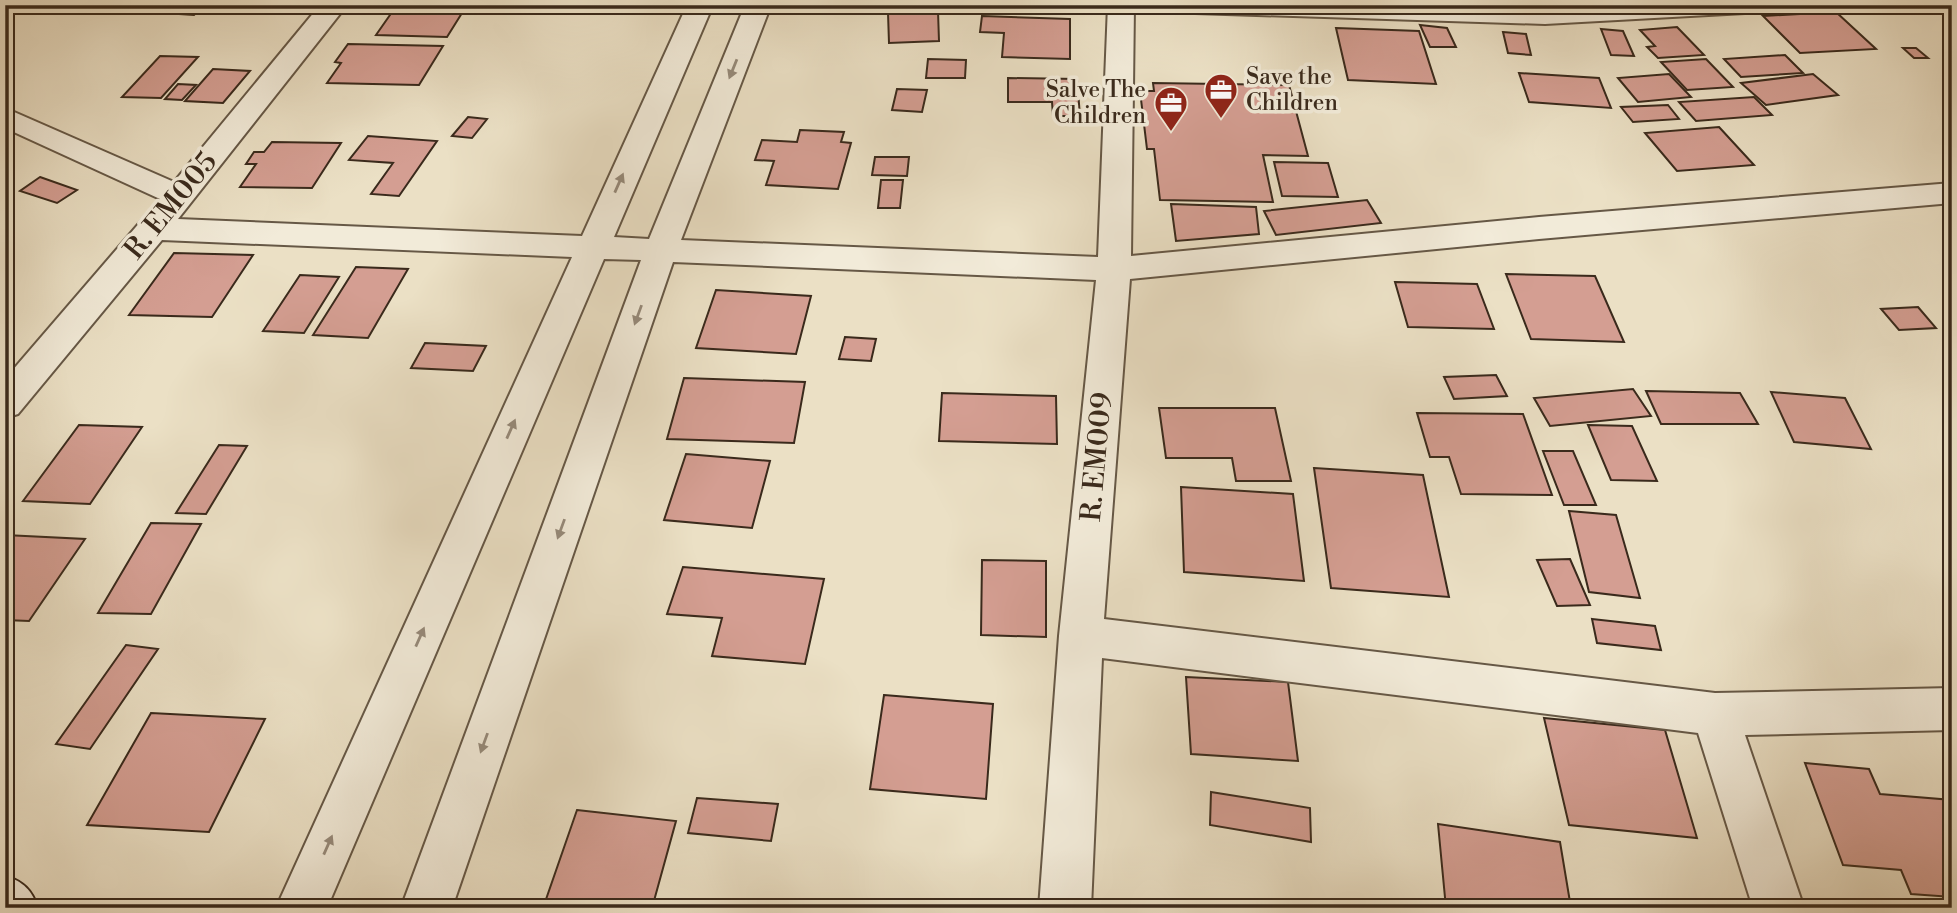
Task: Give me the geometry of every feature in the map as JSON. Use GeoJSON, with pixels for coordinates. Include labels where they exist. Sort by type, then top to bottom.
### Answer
{"type":"FeatureCollection","features":[{"type":"Feature","properties":{"kind":"street","name":"R. EM005"},"geometry":{"type":"LineString","coordinates":[[5,404],[153,229],[334,5]]}},
{"type":"Feature","properties":{"kind":"street"},"geometry":{"type":"LineString","coordinates":[[301,908],[591,246],[700,5]]}},
{"type":"Feature","properties":{"kind":"street"},"geometry":{"type":"LineString","coordinates":[[426,908],[661,250],[758,5]]}},
{"type":"Feature","properties":{"kind":"street","name":"R. EM009"},"geometry":{"type":"LineString","coordinates":[[1065,908],[1081,636],[1114,270],[1121,5]]}},
{"type":"Feature","properties":{"kind":"street"},"geometry":{"type":"LineString","coordinates":[[1195,5],[1545,16],[1745,5]]}},
{"type":"Feature","properties":{"kind":"street"},"geometry":{"type":"LineString","coordinates":[[5,117],[179,196]]}},
{"type":"Feature","properties":{"kind":"street"},"geometry":{"type":"LineString","coordinates":[[153,229],[1114,270],[1525,229],[1952,193]]}},
{"type":"Feature","properties":{"kind":"street"},"geometry":{"type":"LineString","coordinates":[[1081,636],[1715,714],[1952,709]]}},
{"type":"Feature","properties":{"kind":"street"},"geometry":{"type":"LineString","coordinates":[[1715,714],[1779,908]]}},
{"type":"Feature","properties":{"kind":"street"},"geometry":{"type":"LineString","coordinates":[[5,900],[13,908]]}},
{"type":"Feature","properties":{"kind":"building"},"geometry":{"type":"Polygon","coordinates":[[[44,5],[112,5],[105,12],[40,8],[44,5]]]}},
{"type":"Feature","properties":{"kind":"building"},"geometry":{"type":"Polygon","coordinates":[[[138,5],[204,5],[194,15],[131,11],[138,5]]]}},
{"type":"Feature","properties":{"kind":"building"},"geometry":{"type":"Polygon","coordinates":[[[397,5],[467,5],[447,37],[376,35],[397,5]]]}},
{"type":"Feature","properties":{"kind":"building"},"geometry":{"type":"Polygon","coordinates":[[[938,11],[939,41],[889,43],[888,13],[938,11]]]}},
{"type":"Feature","properties":{"kind":"building"},"geometry":{"type":"Polygon","coordinates":[[[1836,12],[1876,49],[1800,53],[1763,16],[1836,12]]]}},
{"type":"Feature","properties":{"kind":"building"},"geometry":{"type":"Polygon","coordinates":[[[982,16],[1070,19],[1070,59],[1002,57],[1004,33],[980,32],[982,16]]]}},
{"type":"Feature","properties":{"kind":"building"},"geometry":{"type":"Polygon","coordinates":[[[1420,25],[1447,28],[1456,47],[1430,47],[1420,25]]]}},
{"type":"Feature","properties":{"kind":"building"},"geometry":{"type":"Polygon","coordinates":[[[1677,27],[1704,55],[1658,58],[1647,47],[1655,46],[1640,30],[1677,27]]]}},
{"type":"Feature","properties":{"kind":"building"},"geometry":{"type":"Polygon","coordinates":[[[1336,28],[1419,31],[1436,84],[1348,80],[1336,28]]]}},
{"type":"Feature","properties":{"kind":"building"},"geometry":{"type":"Polygon","coordinates":[[[1601,29],[1623,31],[1634,56],[1611,55],[1601,29]]]}},
{"type":"Feature","properties":{"kind":"building"},"geometry":{"type":"Polygon","coordinates":[[[1503,32],[1526,34],[1531,55],[1508,53],[1503,32]]]}},
{"type":"Feature","properties":{"kind":"building"},"geometry":{"type":"Polygon","coordinates":[[[348,44],[443,46],[419,85],[327,83],[341,63],[335,62],[348,44]]]}},
{"type":"Feature","properties":{"kind":"building"},"geometry":{"type":"Polygon","coordinates":[[[1903,48],[1916,48],[1928,58],[1914,58],[1903,48]]]}},
{"type":"Feature","properties":{"kind":"building"},"geometry":{"type":"Polygon","coordinates":[[[1785,55],[1803,73],[1741,77],[1724,59],[1785,55]]]}},
{"type":"Feature","properties":{"kind":"building"},"geometry":{"type":"Polygon","coordinates":[[[160,56],[198,57],[161,98],[122,97],[160,56]]]}},
{"type":"Feature","properties":{"kind":"building"},"geometry":{"type":"Polygon","coordinates":[[[928,59],[966,60],[965,78],[926,78],[928,59]]]}},
{"type":"Feature","properties":{"kind":"building"},"geometry":{"type":"Polygon","coordinates":[[[1706,59],[1733,87],[1687,90],[1661,62],[1706,59]]]}},
{"type":"Feature","properties":{"kind":"building"},"geometry":{"type":"Polygon","coordinates":[[[213,69],[250,71],[223,103],[185,101],[213,69]]]}},
{"type":"Feature","properties":{"kind":"building"},"geometry":{"type":"Polygon","coordinates":[[[1519,73],[1599,78],[1611,108],[1529,102],[1519,73]]]}},
{"type":"Feature","properties":{"kind":"building"},"geometry":{"type":"Polygon","coordinates":[[[1669,74],[1691,97],[1638,102],[1618,78],[1669,74]]]}},
{"type":"Feature","properties":{"kind":"building"},"geometry":{"type":"Polygon","coordinates":[[[1813,74],[1838,95],[1766,105],[1741,83],[1813,74]]]}},
{"type":"Feature","properties":{"kind":"building"},"geometry":{"type":"Polygon","coordinates":[[[1008,78],[1077,79],[1080,116],[1053,116],[1052,102],[1008,102],[1008,78]]]}},
{"type":"Feature","properties":{"kind":"building","name":"Save the Children"},"geometry":{"type":"Polygon","coordinates":[[[1153,83],[1289,85],[1308,156],[1263,155],[1273,202],[1160,200],[1154,149],[1147,149],[1140,91],[1154,91],[1153,83]]]}},
{"type":"Feature","properties":{"kind":"building"},"geometry":{"type":"Polygon","coordinates":[[[178,84],[196,85],[182,100],[165,99],[178,84]]]}},
{"type":"Feature","properties":{"kind":"building"},"geometry":{"type":"Polygon","coordinates":[[[897,89],[927,90],[922,112],[892,110],[897,89]]]}},
{"type":"Feature","properties":{"kind":"building"},"geometry":{"type":"Polygon","coordinates":[[[1754,97],[1772,115],[1696,121],[1679,102],[1754,97]]]}},
{"type":"Feature","properties":{"kind":"building"},"geometry":{"type":"Polygon","coordinates":[[[1668,105],[1679,119],[1633,122],[1621,107],[1668,105]]]}},
{"type":"Feature","properties":{"kind":"building"},"geometry":{"type":"Polygon","coordinates":[[[468,117],[487,119],[472,138],[452,136],[468,117]]]}},
{"type":"Feature","properties":{"kind":"building"},"geometry":{"type":"Polygon","coordinates":[[[1719,127],[1754,165],[1677,171],[1645,133],[1719,127]]]}},
{"type":"Feature","properties":{"kind":"building"},"geometry":{"type":"Polygon","coordinates":[[[800,130],[844,132],[841,142],[851,143],[838,189],[766,185],[774,161],[755,160],[762,140],[797,142],[800,130]]]}},
{"type":"Feature","properties":{"kind":"building"},"geometry":{"type":"Polygon","coordinates":[[[368,136],[437,141],[399,196],[371,194],[393,163],[349,160],[368,136]]]}},
{"type":"Feature","properties":{"kind":"building"},"geometry":{"type":"Polygon","coordinates":[[[272,142],[341,143],[312,188],[240,187],[256,164],[246,164],[254,152],[264,152],[272,142]]]}},
{"type":"Feature","properties":{"kind":"building"},"geometry":{"type":"Polygon","coordinates":[[[875,157],[909,157],[907,176],[872,175],[875,157]]]}},
{"type":"Feature","properties":{"kind":"building"},"geometry":{"type":"Polygon","coordinates":[[[1274,162],[1328,163],[1338,197],[1282,196],[1274,162]]]}},
{"type":"Feature","properties":{"kind":"building"},"geometry":{"type":"Polygon","coordinates":[[[40,177],[77,190],[57,203],[20,191],[40,177]]]}},
{"type":"Feature","properties":{"kind":"building"},"geometry":{"type":"Polygon","coordinates":[[[881,180],[903,180],[900,208],[878,208],[881,180]]]}},
{"type":"Feature","properties":{"kind":"building"},"geometry":{"type":"Polygon","coordinates":[[[1367,200],[1381,223],[1276,235],[1264,211],[1367,200]]]}},
{"type":"Feature","properties":{"kind":"building"},"geometry":{"type":"Polygon","coordinates":[[[1171,204],[1256,207],[1259,234],[1176,241],[1171,204]]]}},
{"type":"Feature","properties":{"kind":"building"},"geometry":{"type":"Polygon","coordinates":[[[174,253],[253,255],[212,317],[129,315],[174,253]]]}},
{"type":"Feature","properties":{"kind":"building"},"geometry":{"type":"Polygon","coordinates":[[[356,267],[408,269],[368,338],[313,335],[356,267]]]}},
{"type":"Feature","properties":{"kind":"building"},"geometry":{"type":"Polygon","coordinates":[[[1506,274],[1595,276],[1624,342],[1531,339],[1506,274]]]}},
{"type":"Feature","properties":{"kind":"building"},"geometry":{"type":"Polygon","coordinates":[[[300,275],[339,277],[304,333],[263,331],[300,275]]]}},
{"type":"Feature","properties":{"kind":"building"},"geometry":{"type":"Polygon","coordinates":[[[1395,282],[1477,284],[1494,329],[1408,327],[1395,282]]]}},
{"type":"Feature","properties":{"kind":"building"},"geometry":{"type":"Polygon","coordinates":[[[716,290],[811,296],[796,354],[696,348],[716,290]]]}},
{"type":"Feature","properties":{"kind":"building"},"geometry":{"type":"Polygon","coordinates":[[[1918,307],[1936,328],[1899,330],[1881,309],[1918,307]]]}},
{"type":"Feature","properties":{"kind":"building"},"geometry":{"type":"Polygon","coordinates":[[[845,337],[876,339],[871,361],[839,359],[845,337]]]}},
{"type":"Feature","properties":{"kind":"building"},"geometry":{"type":"Polygon","coordinates":[[[425,343],[486,346],[473,371],[411,368],[425,343]]]}},
{"type":"Feature","properties":{"kind":"building"},"geometry":{"type":"Polygon","coordinates":[[[1496,375],[1507,396],[1454,399],[1444,377],[1496,375]]]}},
{"type":"Feature","properties":{"kind":"building"},"geometry":{"type":"Polygon","coordinates":[[[684,378],[805,382],[794,443],[667,439],[684,378]]]}},
{"type":"Feature","properties":{"kind":"building"},"geometry":{"type":"Polygon","coordinates":[[[1633,389],[1651,416],[1550,426],[1534,398],[1633,389]]]}},
{"type":"Feature","properties":{"kind":"building"},"geometry":{"type":"Polygon","coordinates":[[[1646,391],[1740,393],[1758,424],[1661,424],[1646,391]]]}},
{"type":"Feature","properties":{"kind":"building"},"geometry":{"type":"Polygon","coordinates":[[[1771,392],[1845,398],[1871,449],[1794,442],[1771,392]]]}},
{"type":"Feature","properties":{"kind":"building"},"geometry":{"type":"Polygon","coordinates":[[[942,393],[1056,396],[1057,444],[939,441],[942,393]]]}},
{"type":"Feature","properties":{"kind":"building"},"geometry":{"type":"Polygon","coordinates":[[[1159,408],[1275,408],[1291,481],[1236,481],[1232,458],[1166,458],[1159,408]]]}},
{"type":"Feature","properties":{"kind":"building"},"geometry":{"type":"Polygon","coordinates":[[[1417,413],[1523,414],[1552,495],[1461,494],[1449,457],[1430,457],[1417,413]]]}},
{"type":"Feature","properties":{"kind":"building"},"geometry":{"type":"Polygon","coordinates":[[[79,425],[142,427],[90,504],[23,501],[79,425]]]}},
{"type":"Feature","properties":{"kind":"building"},"geometry":{"type":"Polygon","coordinates":[[[1588,425],[1632,426],[1657,481],[1611,480],[1588,425]]]}},
{"type":"Feature","properties":{"kind":"building"},"geometry":{"type":"Polygon","coordinates":[[[219,445],[247,446],[206,514],[176,513],[219,445]]]}},
{"type":"Feature","properties":{"kind":"building"},"geometry":{"type":"Polygon","coordinates":[[[1543,451],[1573,451],[1596,505],[1564,505],[1543,451]]]}},
{"type":"Feature","properties":{"kind":"building"},"geometry":{"type":"Polygon","coordinates":[[[686,454],[770,461],[752,528],[664,520],[686,454]]]}},
{"type":"Feature","properties":{"kind":"building"},"geometry":{"type":"Polygon","coordinates":[[[1314,468],[1423,475],[1449,597],[1331,588],[1314,468]]]}},
{"type":"Feature","properties":{"kind":"building"},"geometry":{"type":"Polygon","coordinates":[[[1181,487],[1293,494],[1304,581],[1184,572],[1181,487]]]}},
{"type":"Feature","properties":{"kind":"building"},"geometry":{"type":"Polygon","coordinates":[[[1569,511],[1616,515],[1640,598],[1589,592],[1569,511]]]}},
{"type":"Feature","properties":{"kind":"building"},"geometry":{"type":"Polygon","coordinates":[[[151,523],[201,524],[151,614],[98,613],[151,523]]]}},
{"type":"Feature","properties":{"kind":"building"},"geometry":{"type":"Polygon","coordinates":[[[5,535],[85,539],[29,621],[5,620],[5,535]]]}},
{"type":"Feature","properties":{"kind":"building"},"geometry":{"type":"Polygon","coordinates":[[[1570,559],[1590,605],[1557,606],[1537,560],[1570,559]]]}},
{"type":"Feature","properties":{"kind":"building"},"geometry":{"type":"Polygon","coordinates":[[[982,560],[1046,561],[1046,637],[981,635],[982,560]]]}},
{"type":"Feature","properties":{"kind":"building"},"geometry":{"type":"Polygon","coordinates":[[[683,567],[824,579],[805,664],[712,656],[722,618],[667,614],[683,567]]]}},
{"type":"Feature","properties":{"kind":"building"},"geometry":{"type":"Polygon","coordinates":[[[1592,619],[1655,626],[1661,650],[1597,643],[1592,619]]]}},
{"type":"Feature","properties":{"kind":"building"},"geometry":{"type":"Polygon","coordinates":[[[126,645],[158,649],[90,749],[56,744],[126,645]]]}},
{"type":"Feature","properties":{"kind":"building"},"geometry":{"type":"Polygon","coordinates":[[[1186,677],[1288,682],[1298,761],[1191,754],[1186,677]]]}},
{"type":"Feature","properties":{"kind":"building"},"geometry":{"type":"Polygon","coordinates":[[[884,695],[993,704],[986,799],[870,789],[884,695]]]}},
{"type":"Feature","properties":{"kind":"building"},"geometry":{"type":"Polygon","coordinates":[[[151,713],[265,719],[209,832],[87,825],[151,713]]]}},
{"type":"Feature","properties":{"kind":"building"},"geometry":{"type":"Polygon","coordinates":[[[1544,718],[1665,730],[1697,838],[1569,825],[1544,718]]]}},
{"type":"Feature","properties":{"kind":"building"},"geometry":{"type":"Polygon","coordinates":[[[1805,763],[1869,769],[1880,794],[1952,800],[1952,897],[1911,894],[1901,870],[1843,865],[1805,763]]]}},
{"type":"Feature","properties":{"kind":"building"},"geometry":{"type":"Polygon","coordinates":[[[1211,792],[1310,808],[1311,842],[1210,825],[1211,792]]]}},
{"type":"Feature","properties":{"kind":"building"},"geometry":{"type":"Polygon","coordinates":[[[697,798],[778,804],[771,841],[688,833],[697,798]]]}},
{"type":"Feature","properties":{"kind":"building"},"geometry":{"type":"Polygon","coordinates":[[[577,810],[676,821],[652,908],[543,908],[577,810]]]}},
{"type":"Feature","properties":{"kind":"building"},"geometry":{"type":"Polygon","coordinates":[[[1438,824],[1560,842],[1571,908],[1446,908],[1438,824]]]}},
{"type":"Feature","properties":{"kind":"place","name":"Save the Children"},"geometry":{"type":"Point","coordinates":[1221,120]}},
{"type":"Feature","properties":{"kind":"place","name":"Salve The Children"},"geometry":{"type":"Point","coordinates":[1171,133]}}]}
